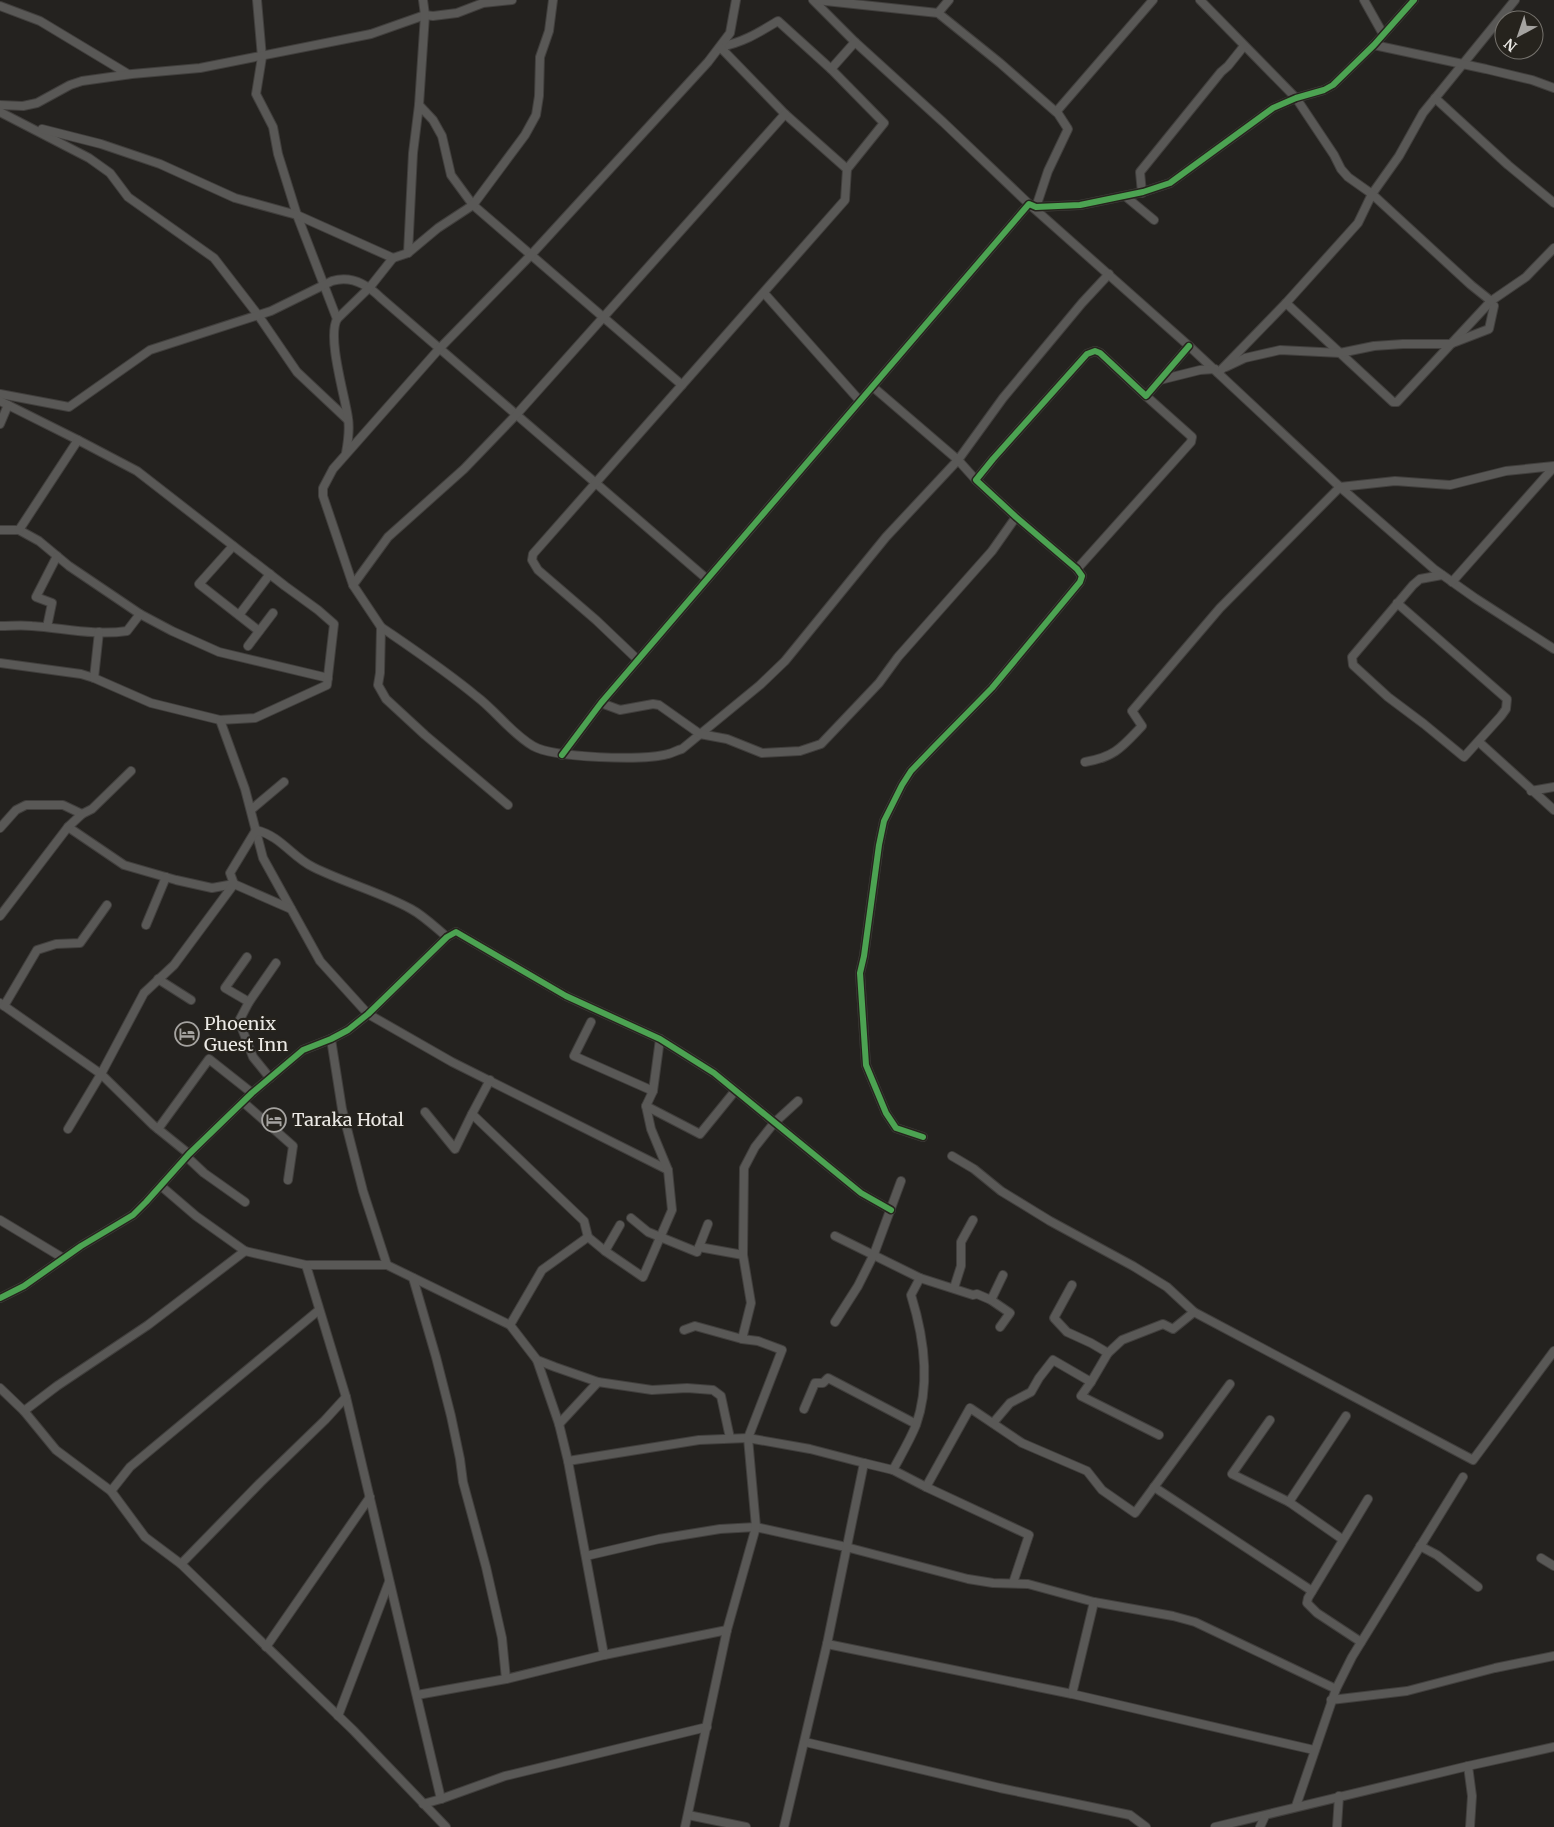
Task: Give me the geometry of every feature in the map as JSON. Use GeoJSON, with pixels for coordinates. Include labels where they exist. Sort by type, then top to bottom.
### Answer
{"type":"FeatureCollection","features":[{"type":"Feature","properties":{"kind":"street"},"geometry":{"type":"LineString","coordinates":[[257,0],[262,57],[256,94],[273,127],[278,154],[297,215],[337,319]]}},
{"type":"Feature","properties":{"kind":"street"},"geometry":{"type":"LineString","coordinates":[[408,253],[413,153],[419,105],[425,15],[423,0]]}},
{"type":"Feature","properties":{"kind":"street"},"geometry":{"type":"LineString","coordinates":[[0,106],[23,106],[37,103],[70,85],[82,81],[128,74],[200,68],[262,57],[371,34],[425,15],[433,16],[457,12],[483,3],[512,0]]}},
{"type":"Feature","properties":{"kind":"street"},"geometry":{"type":"LineString","coordinates":[[346,453],[348,420],[334,343],[337,319],[370,287],[393,258],[408,253],[438,228],[473,205],[525,135],[536,115],[539,96],[540,57],[550,31],[553,0]]}},
{"type":"Feature","properties":{"kind":"street"},"geometry":{"type":"LineString","coordinates":[[736,0],[730,33],[720,47],[530,255],[439,349],[346,453],[327,478],[323,488],[322,496],[353,585],[381,627],[477,696],[534,746],[562,755],[641,758],[667,754],[682,749],[760,685],[785,661],[886,537],[958,460],[1003,398],[1082,303],[1109,274]]}},
{"type":"Feature","properties":{"kind":"street"},"geometry":{"type":"LineString","coordinates":[[562,755],[601,703],[707,579],[860,401],[1033,206],[1068,129],[1057,112],[938,13],[814,0]]}},
{"type":"Feature","properties":{"kind":"street"},"geometry":{"type":"LineString","coordinates":[[814,0],[854,42],[1033,206],[1218,371],[1340,487],[1442,575],[1554,649]]}},
{"type":"Feature","properties":{"kind":"street"},"geometry":{"type":"LineString","coordinates":[[938,13],[949,0]]}},
{"type":"Feature","properties":{"kind":"street"},"geometry":{"type":"LineString","coordinates":[[1057,112],[1153,0]]}},
{"type":"Feature","properties":{"kind":"street"},"geometry":{"type":"LineString","coordinates":[[1200,0],[1296,98],[1309,115],[1341,169],[1348,177],[1372,194],[1492,303]]}},
{"type":"Feature","properties":{"kind":"street"},"geometry":{"type":"LineString","coordinates":[[1364,0],[1383,34]]}},
{"type":"Feature","properties":{"kind":"street"},"geometry":{"type":"LineString","coordinates":[[1033,206],[1080,205],[1142,193],[1170,183],[1273,108],[1333,85],[1374,45],[1414,0]]}},
{"type":"Feature","properties":{"kind":"street"},"geometry":{"type":"LineString","coordinates":[[1218,371],[1286,303],[1358,223],[1372,194],[1400,156],[1423,113],[1515,0]]}},
{"type":"Feature","properties":{"kind":"street"},"geometry":{"type":"LineString","coordinates":[[0,6],[40,21],[128,74]]}},
{"type":"Feature","properties":{"kind":"street"},"geometry":{"type":"LineString","coordinates":[[638,660],[596,620],[538,570],[532,560],[533,554],[845,200],[847,169],[884,123],[831,69],[778,21],[749,39],[720,47]]}},
{"type":"Feature","properties":{"kind":"street"},"geometry":{"type":"LineString","coordinates":[[831,69],[854,42]]}},
{"type":"Feature","properties":{"kind":"street"},"geometry":{"type":"LineString","coordinates":[[1374,45],[1532,80],[1554,88]]}},
{"type":"Feature","properties":{"kind":"street"},"geometry":{"type":"LineString","coordinates":[[1142,193],[1140,172],[1244,46]]}},
{"type":"Feature","properties":{"kind":"street"},"geometry":{"type":"LineString","coordinates":[[720,47],[785,114],[847,169]]}},
{"type":"Feature","properties":{"kind":"street"},"geometry":{"type":"LineString","coordinates":[[1435,98],[1554,203]]}},
{"type":"Feature","properties":{"kind":"street"},"geometry":{"type":"LineString","coordinates":[[419,105],[433,120],[442,136],[451,175],[473,205],[682,384]]}},
{"type":"Feature","properties":{"kind":"street"},"geometry":{"type":"LineString","coordinates":[[0,112],[89,158],[110,172],[128,197],[214,258],[258,315],[297,372],[348,420]]}},
{"type":"Feature","properties":{"kind":"street"},"geometry":{"type":"LineString","coordinates":[[353,585],[388,537],[464,469],[516,415],[785,114]]}},
{"type":"Feature","properties":{"kind":"street"},"geometry":{"type":"LineString","coordinates":[[28,125],[100,144],[160,164],[235,198],[297,215],[393,258]]}},
{"type":"Feature","properties":{"kind":"street"},"geometry":{"type":"LineString","coordinates":[[1125,196],[1154,220]]}},
{"type":"Feature","properties":{"kind":"street"},"geometry":{"type":"LineString","coordinates":[[1286,303],[1393,402],[1397,402],[1450,344],[1492,303],[1526,277],[1554,248]]}},
{"type":"Feature","properties":{"kind":"street"},"geometry":{"type":"LineString","coordinates":[[0,394],[69,407],[150,350],[271,311],[342,278],[370,287],[439,349],[707,579]]}},
{"type":"Feature","properties":{"kind":"street"},"geometry":{"type":"LineString","coordinates":[[764,293],[860,401]]}},
{"type":"Feature","properties":{"kind":"street"},"geometry":{"type":"LineString","coordinates":[[1160,380],[1200,370],[1218,371],[1245,358],[1280,350],[1340,352],[1374,346],[1450,344],[1489,329],[1492,303]]}},
{"type":"Feature","properties":{"kind":"street"},"geometry":{"type":"LineString","coordinates":[[1146,396],[1189,346]]}},
{"type":"Feature","properties":{"kind":"street"},"geometry":{"type":"LineString","coordinates":[[976,480],[1087,354],[1095,351],[1100,353],[1192,437],[1191,442],[1077,569]]}},
{"type":"Feature","properties":{"kind":"street"},"geometry":{"type":"LineString","coordinates":[[873,387],[958,460],[976,480],[1077,569],[1082,576],[1080,582],[992,688],[911,772],[897,793],[884,821],[860,973],[866,1065],[886,1113],[896,1128],[923,1137]]}},
{"type":"Feature","properties":{"kind":"street"},"geometry":{"type":"LineString","coordinates":[[0,400],[137,471],[334,624],[326,685],[261,716],[240,720],[220,720],[151,703],[81,674],[0,663]]}},
{"type":"Feature","properties":{"kind":"street"},"geometry":{"type":"LineString","coordinates":[[0,424],[8,405]]}},
{"type":"Feature","properties":{"kind":"street"},"geometry":{"type":"LineString","coordinates":[[19,530],[78,440]]}},
{"type":"Feature","properties":{"kind":"street"},"geometry":{"type":"LineString","coordinates":[[1085,762],[1102,759],[1119,750],[1142,726],[1132,711],[1220,608],[1340,487],[1395,481],[1450,485],[1506,471],[1554,467]]}},
{"type":"Feature","properties":{"kind":"street"},"geometry":{"type":"LineString","coordinates":[[1452,582],[1554,467]]}},
{"type":"Feature","properties":{"kind":"street"},"geometry":{"type":"LineString","coordinates":[[601,703],[620,710],[653,704],[659,705],[700,734],[727,739],[762,753],[800,751],[821,744],[879,683],[898,657],[992,551],[1016,517]]}},
{"type":"Feature","properties":{"kind":"street"},"geometry":{"type":"LineString","coordinates":[[0,530],[19,530],[39,541],[57,556],[140,614],[172,631],[219,652],[328,678]]}},
{"type":"Feature","properties":{"kind":"street"},"geometry":{"type":"LineString","coordinates":[[233,546],[199,584],[259,631]]}},
{"type":"Feature","properties":{"kind":"street"},"geometry":{"type":"LineString","coordinates":[[47,627],[52,602],[36,597],[57,556]]}},
{"type":"Feature","properties":{"kind":"street"},"geometry":{"type":"LineString","coordinates":[[239,615],[270,574]]}},
{"type":"Feature","properties":{"kind":"street"},"geometry":{"type":"LineString","coordinates":[[1397,604],[1507,699],[1506,709],[1464,757],[1388,697],[1353,665],[1352,657],[1397,604],[1420,580],[1442,575]]}},
{"type":"Feature","properties":{"kind":"street"},"geometry":{"type":"LineString","coordinates":[[248,646],[273,613]]}},
{"type":"Feature","properties":{"kind":"street"},"geometry":{"type":"LineString","coordinates":[[0,626],[47,627],[99,632],[127,631],[140,614]]}},
{"type":"Feature","properties":{"kind":"street"},"geometry":{"type":"LineString","coordinates":[[381,627],[378,685],[386,699],[425,735],[508,805]]}},
{"type":"Feature","properties":{"kind":"street"},"geometry":{"type":"LineString","coordinates":[[94,678],[99,632]]}},
{"type":"Feature","properties":{"kind":"street"},"geometry":{"type":"LineString","coordinates":[[220,720],[252,809],[263,858],[320,961],[368,1014],[452,1062],[668,1170]]}},
{"type":"Feature","properties":{"kind":"street"},"geometry":{"type":"LineString","coordinates":[[1479,742],[1554,810]]}},
{"type":"Feature","properties":{"kind":"street"},"geometry":{"type":"LineString","coordinates":[[0,916],[68,827],[82,814],[92,809],[131,771]]}},
{"type":"Feature","properties":{"kind":"street"},"geometry":{"type":"LineString","coordinates":[[252,809],[284,782]]}},
{"type":"Feature","properties":{"kind":"street"},"geometry":{"type":"LineString","coordinates":[[1531,791],[1554,786]]}},
{"type":"Feature","properties":{"kind":"street"},"geometry":{"type":"LineString","coordinates":[[0,828],[16,810],[26,805],[63,805],[82,814]]}},
{"type":"Feature","properties":{"kind":"street"},"geometry":{"type":"LineString","coordinates":[[68,827],[124,865],[212,888],[234,884],[292,909]]}},
{"type":"Feature","properties":{"kind":"street"},"geometry":{"type":"LineString","coordinates":[[234,884],[230,873],[256,830]]}},
{"type":"Feature","properties":{"kind":"street"},"geometry":{"type":"LineString","coordinates":[[256,830],[268,832],[311,866],[370,889],[413,910],[447,938]]}},
{"type":"Feature","properties":{"kind":"street"},"geometry":{"type":"LineString","coordinates":[[146,925],[166,877]]}},
{"type":"Feature","properties":{"kind":"street"},"geometry":{"type":"LineString","coordinates":[[68,1129],[101,1074],[144,993],[174,965],[234,884]]}},
{"type":"Feature","properties":{"kind":"street"},"geometry":{"type":"LineString","coordinates":[[107,906],[80,943],[56,944],[37,950],[2,1005],[101,1074],[204,1173],[245,1202]]}},
{"type":"Feature","properties":{"kind":"street"},"geometry":{"type":"LineString","coordinates":[[0,1298],[24,1286],[80,1246],[133,1214],[188,1156],[270,1078],[303,1050],[348,1030],[368,1014],[447,938],[456,932],[566,996],[660,1039],[714,1073],[860,1193],[891,1210]]}},
{"type":"Feature","properties":{"kind":"street"},"geometry":{"type":"LineString","coordinates":[[247,957],[226,988],[249,1002]]}},
{"type":"Feature","properties":{"kind":"street"},"geometry":{"type":"LineString","coordinates":[[270,1078],[253,1057],[239,1021],[249,1002],[276,963]]}},
{"type":"Feature","properties":{"kind":"street"},"geometry":{"type":"LineString","coordinates":[[158,979],[190,1000]]}},
{"type":"Feature","properties":{"kind":"street"},"geometry":{"type":"LineString","coordinates":[[591,1022],[574,1056],[653,1092]]}},
{"type":"Feature","properties":{"kind":"street"},"geometry":{"type":"LineString","coordinates":[[331,1039],[342,1109],[363,1191],[387,1265]]}},
{"type":"Feature","properties":{"kind":"street"},"geometry":{"type":"LineString","coordinates":[[472,1114],[584,1220],[588,1237],[643,1277],[672,1210],[668,1170],[651,1129],[646,1106],[653,1092],[660,1039]]}},
{"type":"Feature","properties":{"kind":"street"},"geometry":{"type":"LineString","coordinates":[[158,1129],[209,1059],[252,1094]]}},
{"type":"Feature","properties":{"kind":"street"},"geometry":{"type":"LineString","coordinates":[[425,1112],[454,1149],[490,1080]]}},
{"type":"Feature","properties":{"kind":"street"},"geometry":{"type":"LineString","coordinates":[[646,1106],[700,1134],[735,1091]]}},
{"type":"Feature","properties":{"kind":"street"},"geometry":{"type":"LineString","coordinates":[[742,1339],[751,1303],[743,1255],[744,1168],[755,1147],[774,1124],[798,1101]]}},
{"type":"Feature","properties":{"kind":"street"},"geometry":{"type":"LineString","coordinates":[[243,1102],[293,1146],[288,1180]]}},
{"type":"Feature","properties":{"kind":"street"},"geometry":{"type":"LineString","coordinates":[[952,1156],[974,1169],[1001,1191],[1050,1221],[1134,1266],[1167,1287],[1194,1312],[1473,1460],[1554,1352]]}},
{"type":"Feature","properties":{"kind":"street"},"geometry":{"type":"LineString","coordinates":[[835,1322],[858,1286],[874,1254],[901,1182]]}},
{"type":"Feature","properties":{"kind":"street"},"geometry":{"type":"LineString","coordinates":[[161,1186],[202,1221],[245,1251],[306,1265],[387,1265],[510,1325],[536,1360],[559,1424],[568,1460],[604,1654]]}},
{"type":"Feature","properties":{"kind":"street"},"geometry":{"type":"LineString","coordinates":[[631,1218],[648,1232],[697,1252],[708,1224]]}},
{"type":"Feature","properties":{"kind":"street"},"geometry":{"type":"LineString","coordinates":[[0,1220],[63,1258]]}},
{"type":"Feature","properties":{"kind":"street"},"geometry":{"type":"LineString","coordinates":[[954,1288],[961,1266],[961,1242],[973,1220]]}},
{"type":"Feature","properties":{"kind":"street"},"geometry":{"type":"LineString","coordinates":[[605,1251],[620,1225]]}},
{"type":"Feature","properties":{"kind":"street"},"geometry":{"type":"LineString","coordinates":[[836,1236],[920,1278],[991,1300],[1010,1313],[1000,1327]]}},
{"type":"Feature","properties":{"kind":"street"},"geometry":{"type":"LineString","coordinates":[[510,1325],[542,1270],[588,1237]]}},
{"type":"Feature","properties":{"kind":"street"},"geometry":{"type":"LineString","coordinates":[[699,1247],[743,1255]]}},
{"type":"Feature","properties":{"kind":"street"},"geometry":{"type":"LineString","coordinates":[[24,1411],[57,1386],[148,1325],[245,1251]]}},
{"type":"Feature","properties":{"kind":"street"},"geometry":{"type":"LineString","coordinates":[[306,1265],[346,1397],[441,1800]]}},
{"type":"Feature","properties":{"kind":"street"},"geometry":{"type":"LineString","coordinates":[[991,1300],[1004,1275]]}},
{"type":"Feature","properties":{"kind":"street"},"geometry":{"type":"LineString","coordinates":[[413,1278],[451,1416],[463,1482],[486,1567],[502,1638],[506,1678]]}},
{"type":"Feature","properties":{"kind":"street"},"geometry":{"type":"LineString","coordinates":[[893,1470],[916,1424],[926,1379],[920,1325],[911,1295],[920,1278]]}},
{"type":"Feature","properties":{"kind":"street"},"geometry":{"type":"LineString","coordinates":[[1072,1285],[1054,1318],[1067,1332],[1108,1353]]}},
{"type":"Feature","properties":{"kind":"street"},"geometry":{"type":"LineString","coordinates":[[111,1491],[130,1467],[319,1310]]}},
{"type":"Feature","properties":{"kind":"street"},"geometry":{"type":"LineString","coordinates":[[1159,1435],[1081,1396],[1108,1353],[1122,1340],[1163,1324],[1173,1329],[1176,1328],[1194,1312]]}},
{"type":"Feature","properties":{"kind":"street"},"geometry":{"type":"LineString","coordinates":[[684,1330],[694,1326],[742,1339],[758,1341],[782,1350],[748,1438],[756,1527],[727,1630],[686,1827]]}},
{"type":"Feature","properties":{"kind":"street"},"geometry":{"type":"LineString","coordinates":[[536,1360],[598,1382],[658,1391],[687,1388],[713,1390],[721,1396],[730,1438]]}},
{"type":"Feature","properties":{"kind":"street"},"geometry":{"type":"LineString","coordinates":[[993,1423],[1010,1403],[1031,1392],[1052,1360],[1091,1382]]}},
{"type":"Feature","properties":{"kind":"street"},"geometry":{"type":"LineString","coordinates":[[804,1409],[815,1383],[823,1383],[828,1378],[916,1424]]}},
{"type":"Feature","properties":{"kind":"street"},"geometry":{"type":"LineString","coordinates":[[559,1424],[598,1382]]}},
{"type":"Feature","properties":{"kind":"street"},"geometry":{"type":"LineString","coordinates":[[926,1486],[970,1408],[1022,1443],[1087,1472],[1102,1490],[1135,1513],[1230,1384]]}},
{"type":"Feature","properties":{"kind":"street"},"geometry":{"type":"LineString","coordinates":[[0,1388],[24,1411],[56,1450],[111,1491],[145,1537],[181,1564],[338,1716],[446,1827]]}},
{"type":"Feature","properties":{"kind":"street"},"geometry":{"type":"LineString","coordinates":[[181,1564],[346,1397]]}},
{"type":"Feature","properties":{"kind":"street"},"geometry":{"type":"LineString","coordinates":[[1289,1502],[1346,1416]]}},
{"type":"Feature","properties":{"kind":"street"},"geometry":{"type":"LineString","coordinates":[[1270,1420],[1232,1474],[1289,1502],[1342,1540]]}},
{"type":"Feature","properties":{"kind":"street"},"geometry":{"type":"LineString","coordinates":[[568,1460],[690,1442],[748,1438],[810,1449],[893,1470],[1029,1535],[1013,1583]]}},
{"type":"Feature","properties":{"kind":"street"},"geometry":{"type":"LineString","coordinates":[[784,1827],[828,1644],[864,1463]]}},
{"type":"Feature","properties":{"kind":"street"},"geometry":{"type":"LineString","coordinates":[[1296,1806],[1336,1689],[1361,1642],[1463,1477]]}},
{"type":"Feature","properties":{"kind":"street"},"geometry":{"type":"LineString","coordinates":[[1154,1487],[1312,1592]]}},
{"type":"Feature","properties":{"kind":"street"},"geometry":{"type":"LineString","coordinates":[[266,1647],[370,1497]]}},
{"type":"Feature","properties":{"kind":"street"},"geometry":{"type":"LineString","coordinates":[[1361,1642],[1310,1608],[1307,1603],[1308,1598],[1342,1540],[1368,1499]]}},
{"type":"Feature","properties":{"kind":"street"},"geometry":{"type":"LineString","coordinates":[[586,1556],[720,1529],[756,1527],[846,1547],[968,1579],[993,1583],[1028,1584],[1094,1602],[1173,1616],[1195,1622],[1336,1689]]}},
{"type":"Feature","properties":{"kind":"street"},"geometry":{"type":"LineString","coordinates":[[1420,1546],[1437,1556],[1478,1587]]}},
{"type":"Feature","properties":{"kind":"street"},"geometry":{"type":"LineString","coordinates":[[1542,1558],[1554,1566]]}},
{"type":"Feature","properties":{"kind":"street"},"geometry":{"type":"LineString","coordinates":[[338,1716],[389,1582]]}},
{"type":"Feature","properties":{"kind":"street"},"geometry":{"type":"LineString","coordinates":[[1072,1694],[1094,1602]]}},
{"type":"Feature","properties":{"kind":"street"},"geometry":{"type":"LineString","coordinates":[[417,1695],[506,1678],[604,1654],[727,1630]]}},
{"type":"Feature","properties":{"kind":"street"},"geometry":{"type":"LineString","coordinates":[[828,1644],[1072,1694],[1314,1750]]}},
{"type":"Feature","properties":{"kind":"street"},"geometry":{"type":"LineString","coordinates":[[1331,1700],[1407,1691],[1495,1668],[1554,1656]]}},
{"type":"Feature","properties":{"kind":"street"},"geometry":{"type":"LineString","coordinates":[[424,1804],[441,1800],[505,1776],[707,1727]]}},
{"type":"Feature","properties":{"kind":"street"},"geometry":{"type":"LineString","coordinates":[[805,1742],[1000,1788],[1130,1815],[1146,1827]]}},
{"type":"Feature","properties":{"kind":"street"},"geometry":{"type":"LineString","coordinates":[[1215,1827],[1265,1816],[1296,1806],[1554,1748]]}},
{"type":"Feature","properties":{"kind":"street"},"geometry":{"type":"LineString","coordinates":[[1468,1766],[1472,1796],[1470,1827]]}},
{"type":"Feature","properties":{"kind":"street"},"geometry":{"type":"LineString","coordinates":[[1337,1827],[1339,1796]]}},
{"type":"Feature","properties":{"kind":"street"},"geometry":{"type":"LineString","coordinates":[[688,1815],[746,1827]]}},
{"type":"Feature","properties":{"kind":"street"},"geometry":{"type":"LineString","coordinates":[[1260,1827],[1265,1816]]}},
{"type":"Feature","properties":{"kind":"cycle path"},"geometry":{"type":"LineString","coordinates":[[562,755],[601,703],[1029,204],[1036,207],[1080,205],[1143,192],[1170,183],[1273,108],[1333,85],[1374,45],[1414,0]]}},
{"type":"Feature","properties":{"kind":"cycle path"},"geometry":{"type":"LineString","coordinates":[[923,1137],[896,1128],[886,1113],[866,1065],[860,973],[884,821],[911,771],[992,688],[1080,582],[1082,576],[1077,569],[976,480],[1087,354],[1095,351],[1100,353],[1146,396],[1189,346]]}},
{"type":"Feature","properties":{"kind":"cycle path"},"geometry":{"type":"LineString","coordinates":[[0,1298],[24,1286],[81,1246],[133,1215],[189,1154],[252,1093],[303,1050],[348,1030],[368,1014],[447,937],[456,932],[566,996],[660,1039],[714,1073],[861,1193],[891,1210]]}},
{"type":"Feature","properties":{"kind":"place","name":"Phoenix Guest Inn"},"geometry":{"type":"Point","coordinates":[187,1034]}},
{"type":"Feature","properties":{"kind":"place","name":"Taraka Hotal"},"geometry":{"type":"Point","coordinates":[274,1120]}}]}
